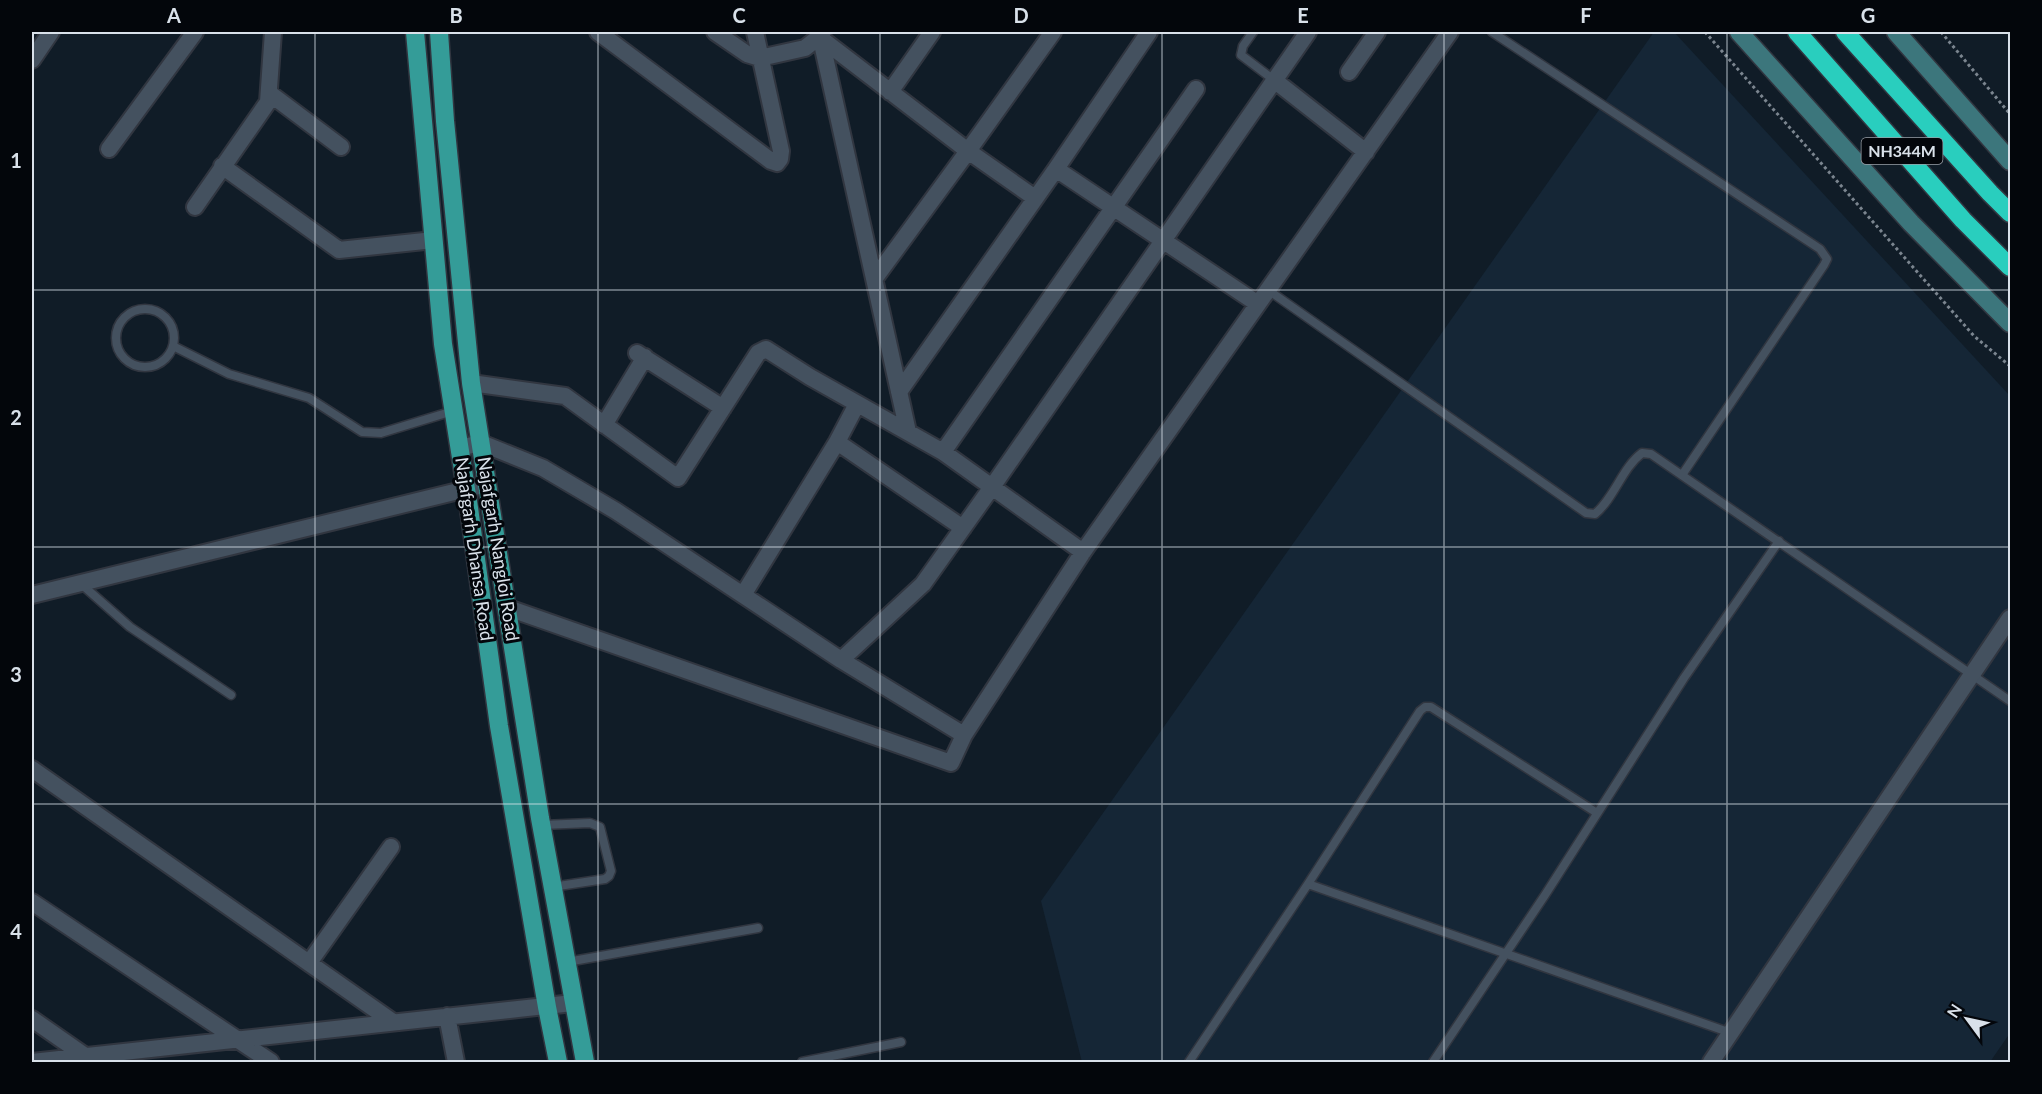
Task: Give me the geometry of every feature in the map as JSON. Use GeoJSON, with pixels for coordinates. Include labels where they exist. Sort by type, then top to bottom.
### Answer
{"type":"FeatureCollection","features":[{"type":"Feature","properties":{"kind":"highway","name":"NH344M"},"geometry":{"type":"LineString","coordinates":[[1797,32],[1963,220],[2010,267]]}},
{"type":"Feature","properties":{"kind":"highway","name":"NH344M"},"geometry":{"type":"LineString","coordinates":[[1845,32],[2010,213]]}},
{"type":"Feature","properties":{"kind":"main road","name":"Najafgarh Dhansa Road"},"geometry":{"type":"LineString","coordinates":[[415,32],[443,344],[506,768],[558,1062]]}},
{"type":"Feature","properties":{"kind":"main road","name":"Najafgarh Nangloi Road"},"geometry":{"type":"LineString","coordinates":[[439,32],[446,133],[471,383],[541,825],[585,1062]]}},
{"type":"Feature","properties":{"kind":"main road"},"geometry":{"type":"LineString","coordinates":[[506,768],[532,764]]}},
{"type":"Feature","properties":{"kind":"main road"},"geometry":{"type":"LineString","coordinates":[[529,900],[553,892]]}},
{"type":"Feature","properties":{"kind":"street"},"geometry":{"type":"LineString","coordinates":[[32,60],[51,32]]}},
{"type":"Feature","properties":{"kind":"street"},"geometry":{"type":"LineString","coordinates":[[109,149],[195,32]]}},
{"type":"Feature","properties":{"kind":"street"},"geometry":{"type":"LineString","coordinates":[[195,207],[265,108],[269,93],[273,32]]}},
{"type":"Feature","properties":{"kind":"street"},"geometry":{"type":"LineString","coordinates":[[598,32],[777,164],[781,151],[755,32]]}},
{"type":"Feature","properties":{"kind":"street"},"geometry":{"type":"LineString","coordinates":[[715,32],[747,54],[760,58],[805,48],[821,36]]}},
{"type":"Feature","properties":{"kind":"street"},"geometry":{"type":"LineString","coordinates":[[890,92],[932,32]]}},
{"type":"Feature","properties":{"kind":"street"},"geometry":{"type":"LineString","coordinates":[[874,278],[969,151],[1053,32]]}},
{"type":"Feature","properties":{"kind":"street"},"geometry":{"type":"LineString","coordinates":[[899,392],[1149,32]]}},
{"type":"Feature","properties":{"kind":"street"},"geometry":{"type":"LineString","coordinates":[[841,660],[915,593],[992,487],[1308,32]]}},
{"type":"Feature","properties":{"kind":"street"},"geometry":{"type":"LineString","coordinates":[[1348,72],[1377,32]]}},
{"type":"Feature","properties":{"kind":"street"},"geometry":{"type":"LineString","coordinates":[[508,608],[951,763],[964,735],[1083,552],[1450,32]]}},
{"type":"Feature","properties":{"kind":"street"},"geometry":{"type":"LineString","coordinates":[[1739,32],[1911,223],[2010,323]]}},
{"type":"Feature","properties":{"kind":"street"},"geometry":{"type":"LineString","coordinates":[[1896,32],[2010,160]]}},
{"type":"Feature","properties":{"kind":"street"},"geometry":{"type":"LineString","coordinates":[[821,36],[890,92],[1035,198]]}},
{"type":"Feature","properties":{"kind":"street"},"geometry":{"type":"LineString","coordinates":[[821,36],[908,432]]}},
{"type":"Feature","properties":{"kind":"street"},"geometry":{"type":"LineString","coordinates":[[1274,80],[1366,152]]}},
{"type":"Feature","properties":{"kind":"street"},"geometry":{"type":"LineString","coordinates":[[943,452],[1196,89]]}},
{"type":"Feature","properties":{"kind":"street"},"geometry":{"type":"LineString","coordinates":[[269,93],[342,147]]}},
{"type":"Feature","properties":{"kind":"street"},"geometry":{"type":"LineString","coordinates":[[222,166],[339,250],[434,240]]}},
{"type":"Feature","properties":{"kind":"street"},"geometry":{"type":"LineString","coordinates":[[1056,169],[1258,304]]}},
{"type":"Feature","properties":{"kind":"street"},"geometry":{"type":"LineString","coordinates":[[471,383],[565,396],[678,478],[758,352],[766,349],[810,377],[943,452],[1083,552]]}},
{"type":"Feature","properties":{"kind":"street"},"geometry":{"type":"LineString","coordinates":[[604,425],[641,355],[723,408]]}},
{"type":"Feature","properties":{"kind":"street"},"geometry":{"type":"LineString","coordinates":[[743,595],[837,442],[857,404]]}},
{"type":"Feature","properties":{"kind":"street"},"geometry":{"type":"LineString","coordinates":[[837,442],[963,528]]}},
{"type":"Feature","properties":{"kind":"street"},"geometry":{"type":"LineString","coordinates":[[459,448],[481,443],[543,468],[615,511],[841,660],[964,735]]}},
{"type":"Feature","properties":{"kind":"street"},"geometry":{"type":"LineString","coordinates":[[32,595],[487,484]]}},
{"type":"Feature","properties":{"kind":"street"},"geometry":{"type":"LineString","coordinates":[[1711,1062],[2010,618]]}},
{"type":"Feature","properties":{"kind":"street"},"geometry":{"type":"LineString","coordinates":[[32,769],[393,1022]]}},
{"type":"Feature","properties":{"kind":"street"},"geometry":{"type":"LineString","coordinates":[[309,963],[391,847]]}},
{"type":"Feature","properties":{"kind":"street"},"geometry":{"type":"LineString","coordinates":[[32,902],[271,1062]]}},
{"type":"Feature","properties":{"kind":"street"},"geometry":{"type":"LineString","coordinates":[[32,1062],[91,1059],[237,1039],[573,1004]]}},
{"type":"Feature","properties":{"kind":"street"},"geometry":{"type":"LineString","coordinates":[[447,1016],[456,1062]]}},
{"type":"Feature","properties":{"kind":"street"},"geometry":{"type":"LineString","coordinates":[[32,1019],[91,1059]]}},
{"type":"Feature","properties":{"kind":"lane"},"geometry":{"type":"LineString","coordinates":[[1253,32],[1243,46],[1241,55],[1274,80]]}},
{"type":"Feature","properties":{"kind":"lane"},"geometry":{"type":"LineString","coordinates":[[1492,32],[1825,254],[1827,259],[1824,266],[1682,475]]}},
{"type":"Feature","properties":{"kind":"lane"},"geometry":{"type":"LineString","coordinates":[[1268,290],[1586,513],[1595,514],[1604,506],[1634,459],[1642,453],[1651,454],[2010,701]]}},
{"type":"Feature","properties":{"kind":"lane"},"geometry":{"type":"LineString","coordinates":[[147,309],[158,312],[167,319],[173,328],[173,346],[165,360],[155,366],[144,368],[133,365],[124,358],[118,348],[116,337],[119,326],[126,317],[135,311],[147,309]]}},
{"type":"Feature","properties":{"kind":"lane"},"geometry":{"type":"LineString","coordinates":[[173,346],[229,374],[309,398],[362,432],[381,433],[453,411]]}},
{"type":"Feature","properties":{"kind":"lane"},"geometry":{"type":"LineString","coordinates":[[1432,1062],[1684,678],[1779,541]]}},
{"type":"Feature","properties":{"kind":"lane"},"geometry":{"type":"LineString","coordinates":[[80,583],[130,627],[231,695]]}},
{"type":"Feature","properties":{"kind":"lane"},"geometry":{"type":"LineString","coordinates":[[1189,1062],[1420,711],[1425,707],[1431,707],[1597,813]]}},
{"type":"Feature","properties":{"kind":"lane"},"geometry":{"type":"LineString","coordinates":[[541,825],[590,823],[600,827],[610,871],[609,876],[604,879],[553,892]]}},
{"type":"Feature","properties":{"kind":"lane"},"geometry":{"type":"LineString","coordinates":[[1308,884],[1731,1033]]}},
{"type":"Feature","properties":{"kind":"lane"},"geometry":{"type":"LineString","coordinates":[[565,962],[758,928]]}},
{"type":"Feature","properties":{"kind":"lane"},"geometry":{"type":"LineString","coordinates":[[802,1062],[901,1042]]}},
{"type":"Feature","properties":{"kind":"path"},"geometry":{"type":"LineString","coordinates":[[1705,32],[1974,336],[2010,366]]}},
{"type":"Feature","properties":{"kind":"path"},"geometry":{"type":"LineString","coordinates":[[1941,32],[2010,114]]}},
{"type":"Feature","properties":{"kind":"shaded area"},"geometry":{"type":"Polygon","coordinates":[[[1654,32],[1674,32],[2010,396],[2010,1033],[1990,1062],[1082,1062],[1041,901],[1654,32]]]}}]}
